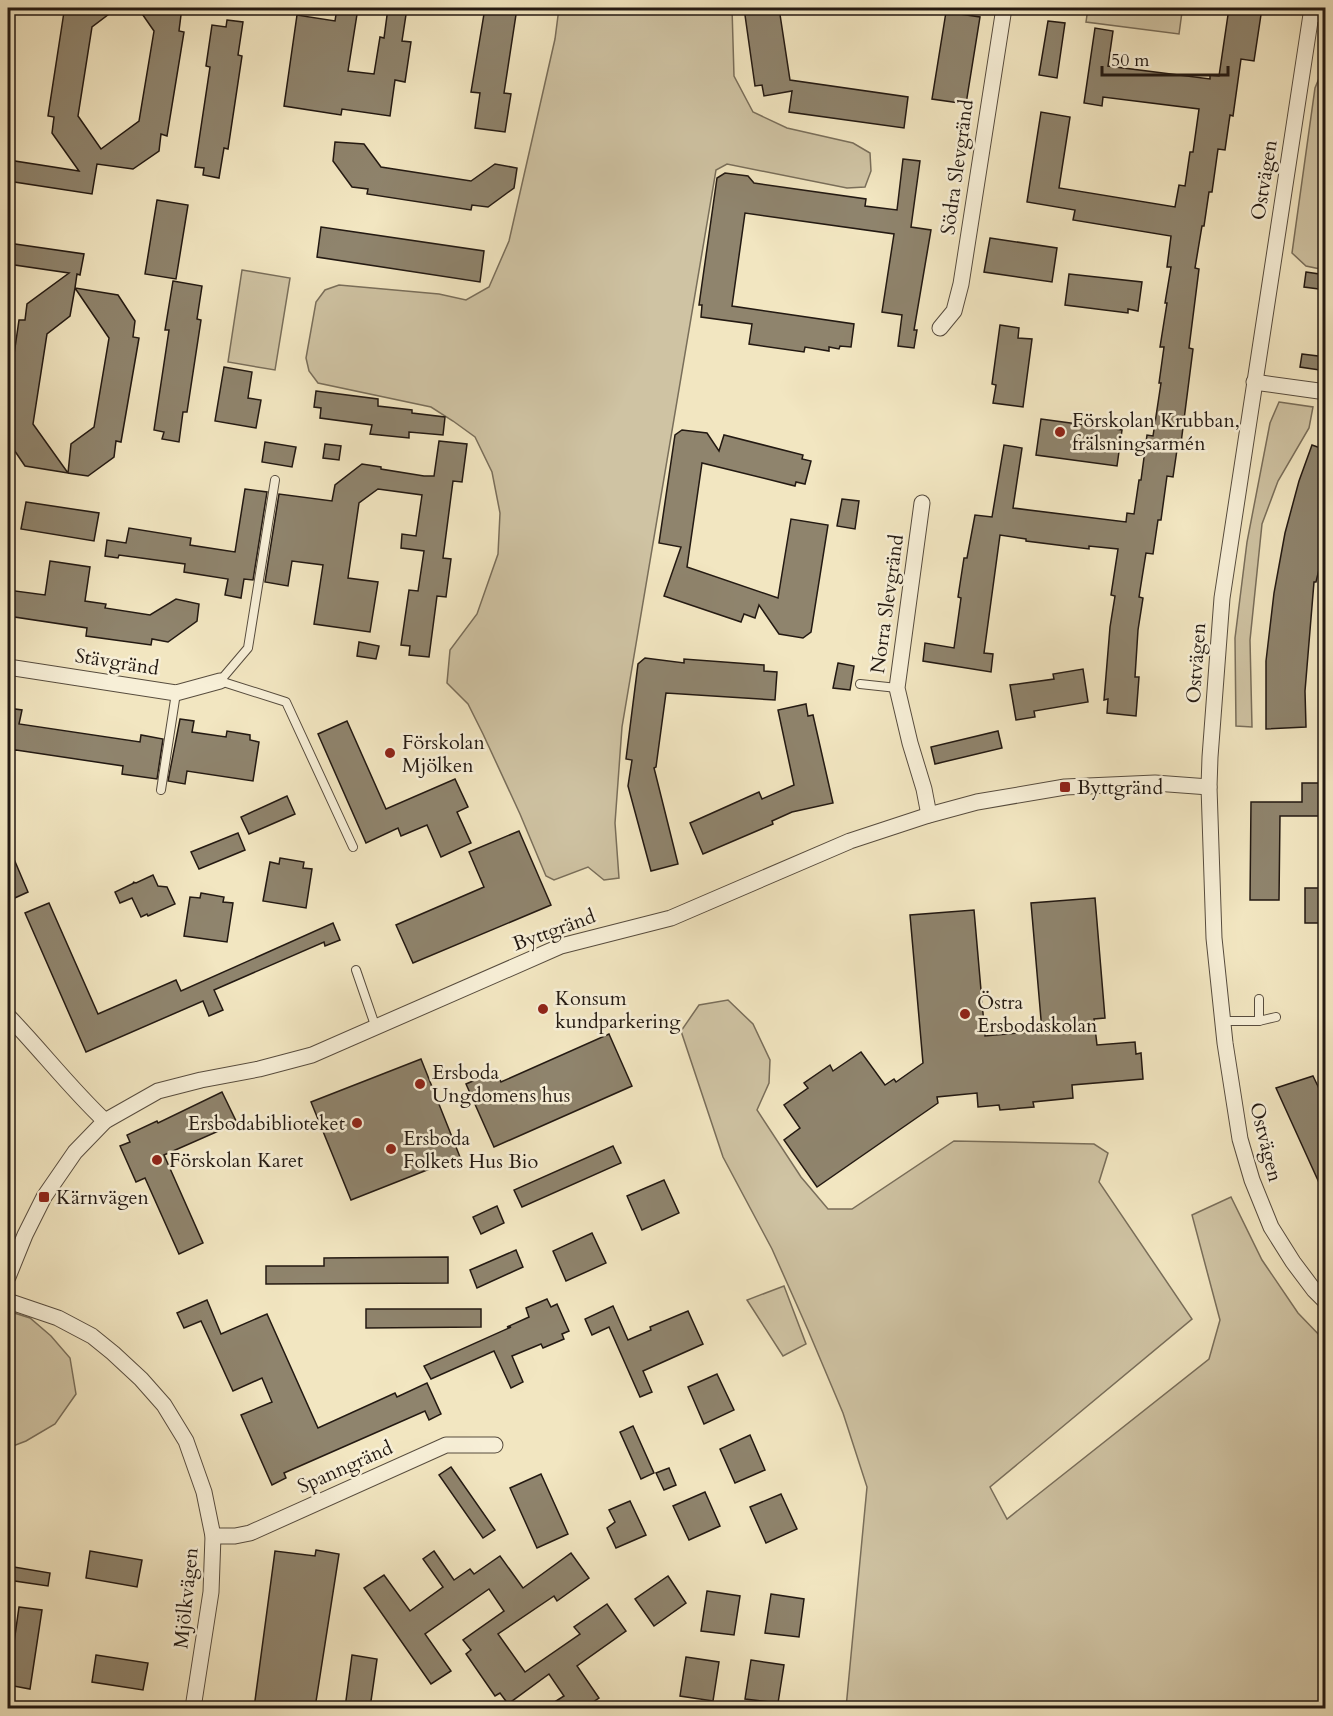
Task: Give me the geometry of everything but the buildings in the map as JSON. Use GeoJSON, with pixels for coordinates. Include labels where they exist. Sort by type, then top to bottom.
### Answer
{"type":"FeatureCollection","features":[{"type":"Feature","properties":{"kind":"street","name":"Södra Slevgränd"},"geometry":{"type":"LineString","coordinates":[[940,328],[954,311],[961,284],[1004,8]]}},
{"type":"Feature","properties":{"kind":"street","name":"Ostvägen"},"geometry":{"type":"LineString","coordinates":[[1316,14],[1254,382],[1222,598],[1209,787],[1214,938],[1225,1043],[1240,1139],[1252,1180],[1271,1227],[1293,1262],[1326,1302]]}},
{"type":"Feature","properties":{"kind":"street"},"geometry":{"type":"LineString","coordinates":[[1254,382],[1326,392]]}},
{"type":"Feature","properties":{"kind":"street","name":"Norra Slevgränd"},"geometry":{"type":"LineString","coordinates":[[922,503],[897,687],[929,815]]}},
{"type":"Feature","properties":{"kind":"street","name":"Stävgränd"},"geometry":{"type":"LineString","coordinates":[[8,667],[176,693],[220,681]]}},
{"type":"Feature","properties":{"kind":"street","name":"Byttgränd"},"geometry":{"type":"LineString","coordinates":[[8,1277],[44,1197],[75,1152],[105,1121],[158,1091],[312,1055],[561,946],[671,918],[850,842],[929,815],[977,802],[1065,787],[1155,783],[1209,787]]}},
{"type":"Feature","properties":{"kind":"street"},"geometry":{"type":"LineString","coordinates":[[8,1016],[105,1121]]}},
{"type":"Feature","properties":{"kind":"street","name":"Mjölkvägen"},"geometry":{"type":"LineString","coordinates":[[8,1301],[58,1318],[92,1336],[149,1387],[164,1405],[186,1441],[204,1491],[213,1536],[211,1592],[193,1708]]}},
{"type":"Feature","properties":{"kind":"street","name":"Spanngränd"},"geometry":{"type":"LineString","coordinates":[[213,1536],[250,1533],[446,1445],[495,1445]]}},
{"type":"Feature","properties":{"kind":"lane"},"geometry":{"type":"LineString","coordinates":[[275,480],[248,648],[220,681],[286,702],[353,847]]}},
{"type":"Feature","properties":{"kind":"lane"},"geometry":{"type":"LineString","coordinates":[[860,684],[897,687]]}},
{"type":"Feature","properties":{"kind":"lane"},"geometry":{"type":"LineString","coordinates":[[161,790],[176,693]]}},
{"type":"Feature","properties":{"kind":"lane"},"geometry":{"type":"LineString","coordinates":[[356,970],[376,1028]]}},
{"type":"Feature","properties":{"kind":"lane"},"geometry":{"type":"LineString","coordinates":[[1259,999],[1259,1020]]}},
{"type":"Feature","properties":{"kind":"lane"},"geometry":{"type":"LineString","coordinates":[[1223,1021],[1276,1017]]}},
{"type":"Feature","properties":{"kind":"shaded area"},"geometry":{"type":"Polygon","coordinates":[[[559,8],[732,8],[734,76],[753,112],[787,128],[853,143],[870,153],[871,171],[865,187],[847,188],[727,164],[716,170],[622,727],[615,823],[619,878],[604,880],[588,867],[554,880],[546,876],[520,814],[468,704],[447,683],[450,650],[477,614],[498,554],[500,513],[492,472],[475,437],[431,407],[318,383],[309,371],[306,358],[316,302],[325,290],[339,285],[439,294],[466,300],[489,287],[509,241],[555,39],[559,8]]]}},
{"type":"Feature","properties":{"kind":"shaded area"},"geometry":{"type":"Polygon","coordinates":[[[1088,8],[1150,8],[1182,12],[1179,34],[1086,22],[1088,8]]]}},
{"type":"Feature","properties":{"kind":"shaded area"},"geometry":{"type":"Polygon","coordinates":[[[1325,64],[1325,270],[1306,266],[1292,253],[1315,88],[1325,64]]]}},
{"type":"Feature","properties":{"kind":"shaded area"},"geometry":{"type":"Polygon","coordinates":[[[242,270],[290,278],[275,370],[228,362],[242,270]]]}},
{"type":"Feature","properties":{"kind":"shaded area"},"geometry":{"type":"Polygon","coordinates":[[[1279,402],[1313,407],[1309,428],[1278,481],[1262,524],[1250,640],[1252,727],[1236,726],[1235,638],[1247,542],[1270,423],[1279,402]]]}},
{"type":"Feature","properties":{"kind":"shaded area"},"geometry":{"type":"Polygon","coordinates":[[[728,1000],[753,1024],[770,1060],[769,1083],[757,1110],[801,1177],[828,1209],[852,1209],[954,1141],[1094,1144],[1108,1153],[1099,1182],[1192,1319],[990,1487],[1007,1519],[1209,1359],[1220,1320],[1192,1215],[1231,1197],[1262,1260],[1298,1313],[1325,1341],[1325,1708],[846,1708],[867,1487],[843,1413],[808,1330],[772,1249],[723,1157],[681,1031],[699,1005],[728,1000]]]}},
{"type":"Feature","properties":{"kind":"shaded area"},"geometry":{"type":"Polygon","coordinates":[[[784,1286],[806,1344],[783,1356],[747,1300],[784,1286]]]}},
{"type":"Feature","properties":{"kind":"shaded area"},"geometry":{"type":"Polygon","coordinates":[[[8,1311],[30,1318],[51,1336],[70,1358],[76,1394],[55,1424],[26,1441],[8,1448],[8,1311]]]}},
{"type":"Feature","properties":{"kind":"place","name":"Förskolan Krubban, frälsningsarmén"},"geometry":{"type":"Point","coordinates":[1060,432]}},
{"type":"Feature","properties":{"kind":"place","name":"Förskolan Mjölken"},"geometry":{"type":"Point","coordinates":[390,753]}},
{"type":"Feature","properties":{"kind":"place","name":"Byttgränd"},"geometry":{"type":"Point","coordinates":[1065,787]}},
{"type":"Feature","properties":{"kind":"place","name":"Konsum kundparkering"},"geometry":{"type":"Point","coordinates":[543,1009]}},
{"type":"Feature","properties":{"kind":"place","name":"Östra Ersbodaskolan"},"geometry":{"type":"Point","coordinates":[965,1014]}},
{"type":"Feature","properties":{"kind":"place","name":"Ersboda Ungdomens hus"},"geometry":{"type":"Point","coordinates":[420,1084]}},
{"type":"Feature","properties":{"kind":"place","name":"Ersbodabiblioteket"},"geometry":{"type":"Point","coordinates":[357,1123]}},
{"type":"Feature","properties":{"kind":"place","name":"Ersboda Folkets Hus Bio"},"geometry":{"type":"Point","coordinates":[391,1149]}},
{"type":"Feature","properties":{"kind":"place","name":"Förskolan Karet"},"geometry":{"type":"Point","coordinates":[157,1160]}},
{"type":"Feature","properties":{"kind":"place","name":"Kärnvägen"},"geometry":{"type":"Point","coordinates":[44,1197]}}]}
